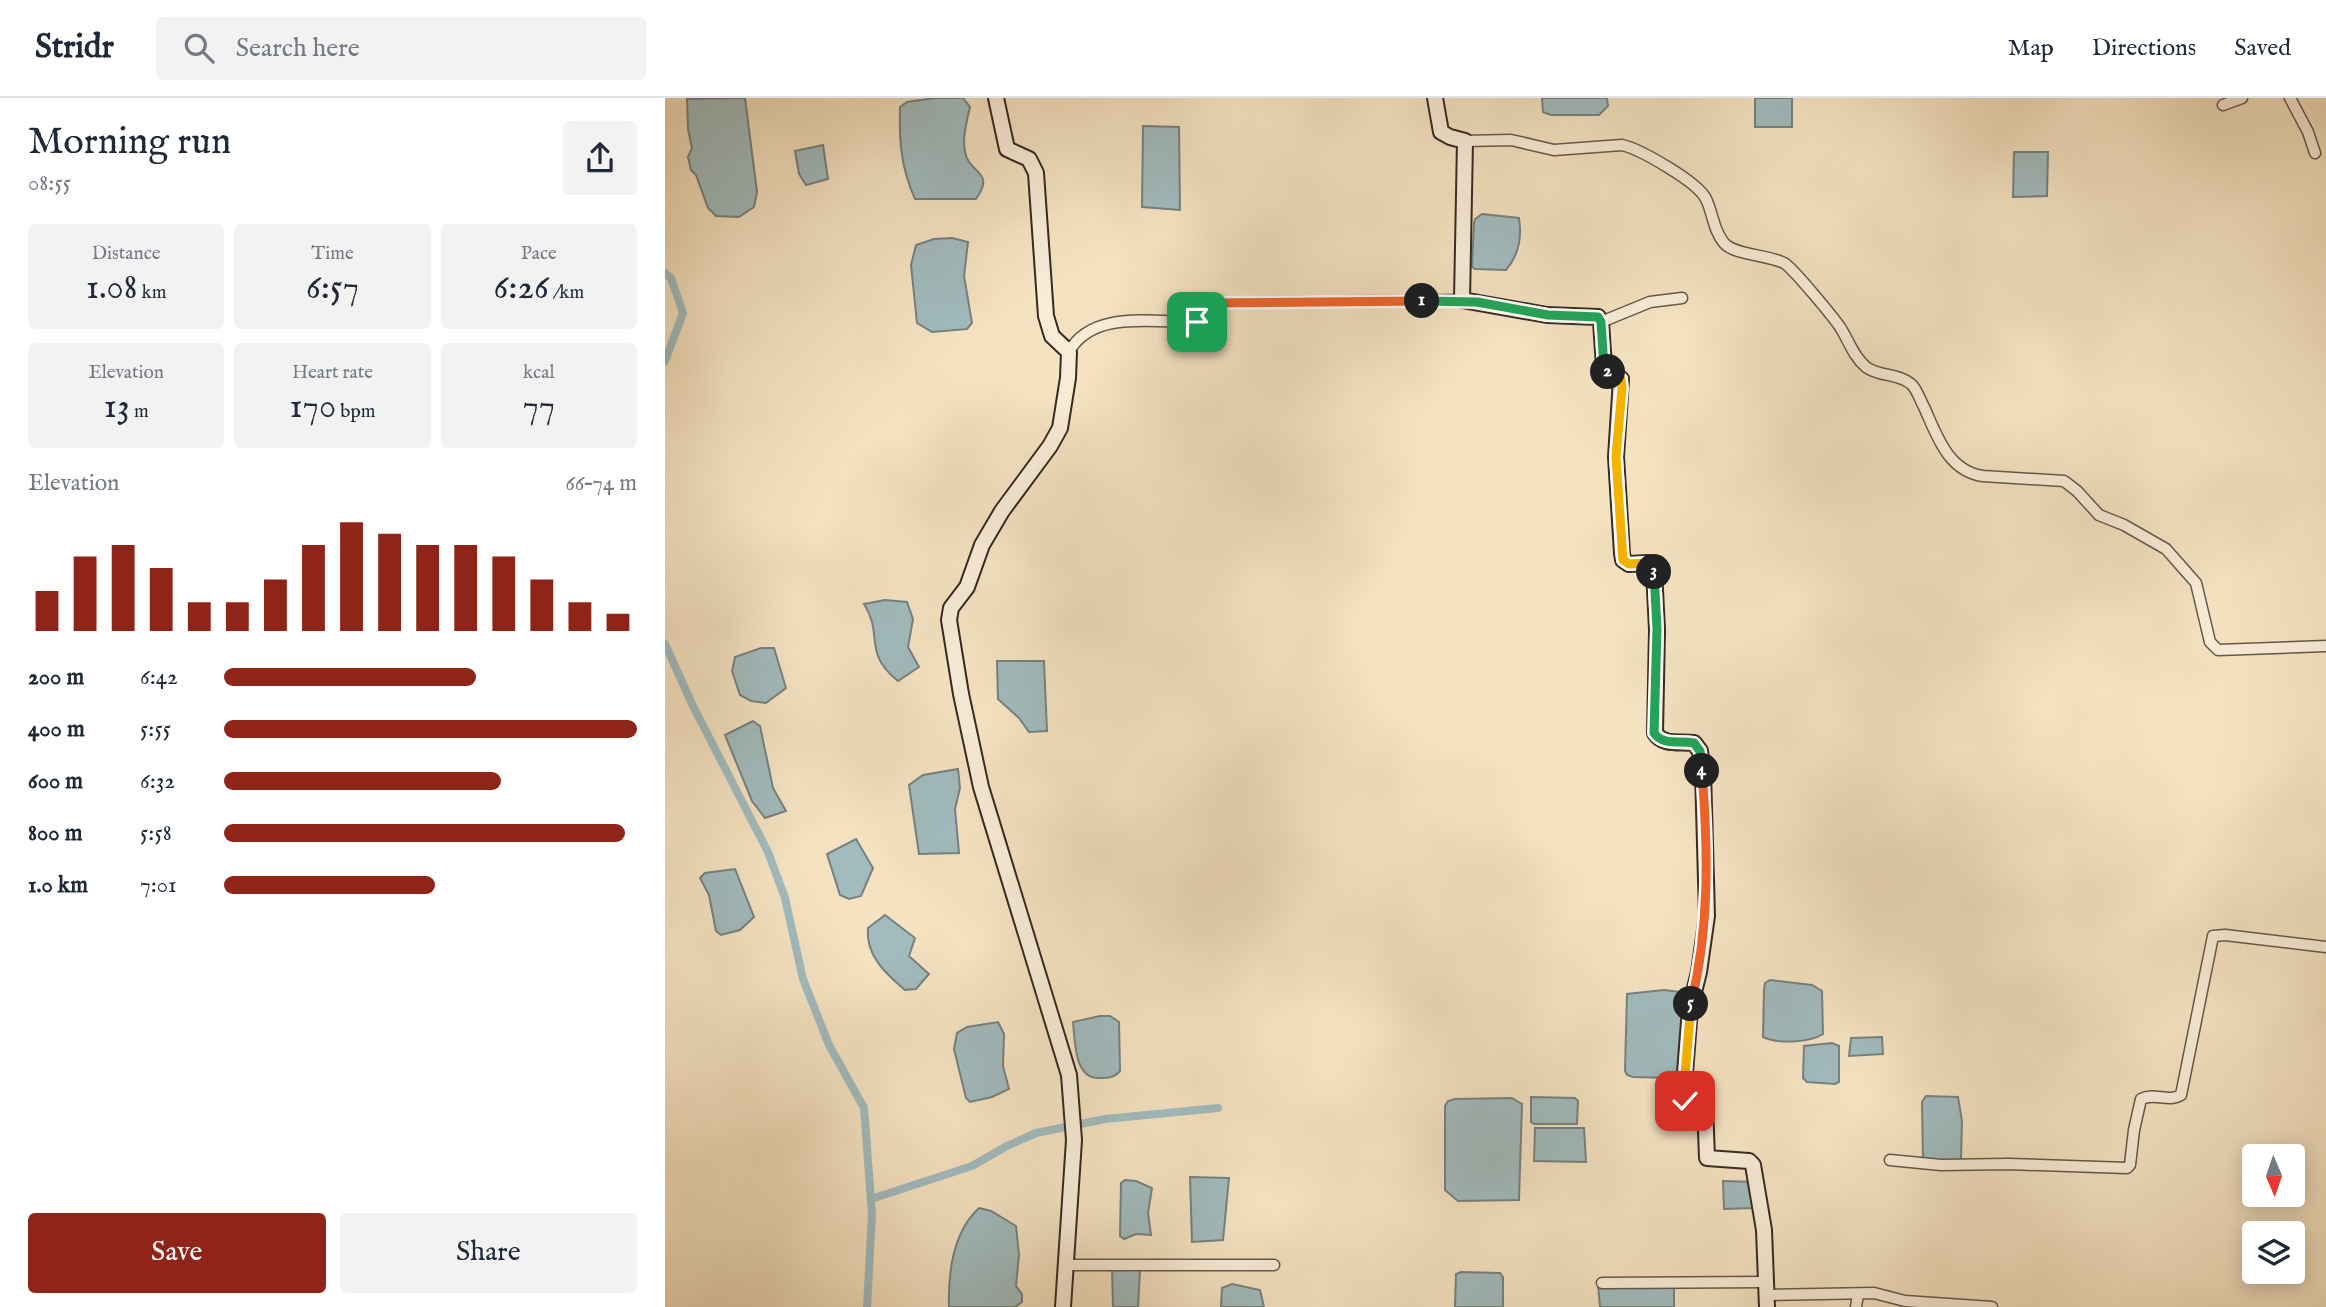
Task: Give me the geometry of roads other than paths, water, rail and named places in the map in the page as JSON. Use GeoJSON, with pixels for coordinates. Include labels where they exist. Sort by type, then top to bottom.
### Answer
{"type":"FeatureCollection","features":[{"type":"Feature","properties":{"kind":"main road"},"geometry":{"type":"LineString","coordinates":[[996,98],[1007,149],[1029,159],[1036,173],[1046,316],[1052,336],[1069,352],[1068,378],[1060,428],[1051,446],[1002,511],[982,545],[967,587],[951,608],[949,621],[981,787],[1069,1075],[1074,1140],[1068,1265],[1063,1307]]}},
{"type":"Feature","properties":{"kind":"main road"},"geometry":{"type":"LineString","coordinates":[[1435,98],[1436,117],[1441,132],[1465,141],[1462,300],[1548,315],[1598,317],[1601,322],[1604,367],[1621,379],[1616,457],[1623,560],[1629,564],[1648,563],[1654,570],[1657,629],[1654,733],[1666,742],[1694,743],[1700,751],[1703,772],[1707,916],[1699,972],[1690,1008],[1683,1099],[1702,1102],[1705,1105],[1707,1158],[1749,1161],[1753,1165],[1764,1230],[1766,1295]]}},
{"type":"Feature","properties":{"kind":"street"},"geometry":{"type":"LineString","coordinates":[[2223,105],[2242,98]]}},
{"type":"Feature","properties":{"kind":"street"},"geometry":{"type":"LineString","coordinates":[[2290,98],[2308,132],[2315,153]]}},
{"type":"Feature","properties":{"kind":"street"},"geometry":{"type":"LineString","coordinates":[[1465,141],[1511,140],[1554,150],[1622,145],[1631,147],[1678,173],[1699,188],[1706,198],[1718,234],[1729,248],[1785,263],[1839,326],[1853,352],[1867,368],[1899,377],[1912,385],[1947,453],[1958,468],[1970,474],[2064,481],[2099,515],[2124,525],[2166,549],[2196,583],[2210,642],[2218,650],[2326,646]]}},
{"type":"Feature","properties":{"kind":"street"},"geometry":{"type":"LineString","coordinates":[[1601,322],[1650,302],[1682,298]]}},
{"type":"Feature","properties":{"kind":"street"},"geometry":{"type":"LineString","coordinates":[[1069,352],[1075,340],[1085,331],[1111,322],[1197,322],[1214,303],[1462,300]]}},
{"type":"Feature","properties":{"kind":"street"},"geometry":{"type":"LineString","coordinates":[[1890,1160],[1941,1165],[2127,1168],[2130,1165],[2141,1099],[2149,1096],[2176,1098],[2181,1095],[2213,936],[2225,935],[2326,947]]}},
{"type":"Feature","properties":{"kind":"street"},"geometry":{"type":"LineString","coordinates":[[1068,1265],[1274,1265]]}},
{"type":"Feature","properties":{"kind":"street"},"geometry":{"type":"LineString","coordinates":[[1602,1283],[1766,1295],[1874,1293],[1905,1301],[1991,1307]]}},
{"type":"Feature","properties":{"kind":"street"},"geometry":{"type":"LineString","coordinates":[[1856,1307],[1858,1294]]}},
{"type":"Feature","properties":{"kind":"water"},"geometry":{"type":"Polygon","coordinates":[[[745,98],[757,192],[754,207],[739,217],[716,216],[708,208],[696,175],[691,170],[688,157],[692,148],[687,99],[745,98]]]}},
{"type":"Feature","properties":{"kind":"water"},"geometry":{"type":"Polygon","coordinates":[[[963,98],[970,107],[964,146],[967,159],[982,178],[981,190],[976,199],[915,199],[910,188],[902,154],[900,107],[907,102],[963,98]]]}},
{"type":"Feature","properties":{"kind":"water"},"geometry":{"type":"Polygon","coordinates":[[[1542,98],[1607,98],[1608,106],[1599,115],[1551,115],[1543,112],[1542,98]]]}},
{"type":"Feature","properties":{"kind":"water"},"geometry":{"type":"Polygon","coordinates":[[[1755,98],[1792,98],[1792,127],[1755,127],[1755,98]]]}},
{"type":"Feature","properties":{"kind":"water"},"geometry":{"type":"Polygon","coordinates":[[[1143,126],[1179,127],[1180,210],[1142,207],[1143,126]]]}},
{"type":"Feature","properties":{"kind":"water"},"geometry":{"type":"Polygon","coordinates":[[[823,145],[828,179],[806,185],[799,174],[795,151],[823,145]]]}},
{"type":"Feature","properties":{"kind":"water"},"geometry":{"type":"Polygon","coordinates":[[[2014,152],[2048,152],[2047,196],[2013,197],[2014,152]]]}},
{"type":"Feature","properties":{"kind":"water"},"geometry":{"type":"Polygon","coordinates":[[[1482,214],[1519,218],[1518,246],[1506,270],[1472,267],[1474,223],[1482,214]]]}},
{"type":"Feature","properties":{"kind":"water"},"geometry":{"type":"Polygon","coordinates":[[[952,238],[968,242],[964,276],[972,323],[967,329],[932,332],[917,323],[911,265],[916,245],[934,239],[952,238]]]}},
{"type":"Feature","properties":{"kind":"water"},"geometry":{"type":"Polygon","coordinates":[[[885,600],[907,602],[913,619],[908,647],[919,667],[898,681],[880,661],[873,625],[864,604],[885,600]]]}},
{"type":"Feature","properties":{"kind":"water"},"geometry":{"type":"Polygon","coordinates":[[[761,648],[774,648],[786,688],[766,703],[751,701],[740,695],[732,671],[735,657],[761,648]]]}},
{"type":"Feature","properties":{"kind":"water"},"geometry":{"type":"Polygon","coordinates":[[[997,661],[1044,661],[1047,731],[1029,732],[1019,718],[998,699],[997,661]]]}},
{"type":"Feature","properties":{"kind":"water"},"geometry":{"type":"Polygon","coordinates":[[[753,721],[760,726],[773,788],[786,811],[765,818],[752,801],[725,735],[753,721]]]}},
{"type":"Feature","properties":{"kind":"water"},"geometry":{"type":"Polygon","coordinates":[[[958,769],[960,788],[955,809],[959,853],[919,854],[909,785],[923,775],[958,769]]]}},
{"type":"Feature","properties":{"kind":"water"},"geometry":{"type":"Polygon","coordinates":[[[856,839],[873,868],[861,896],[849,899],[840,895],[827,854],[856,839]]]}},
{"type":"Feature","properties":{"kind":"water"},"geometry":{"type":"Polygon","coordinates":[[[735,869],[754,917],[740,930],[721,935],[716,931],[709,895],[700,878],[705,873],[735,869]]]}},
{"type":"Feature","properties":{"kind":"water"},"geometry":{"type":"Polygon","coordinates":[[[885,915],[915,938],[909,956],[929,974],[916,989],[905,990],[873,955],[868,928],[885,915]]]}},
{"type":"Feature","properties":{"kind":"water"},"geometry":{"type":"Polygon","coordinates":[[[1770,980],[1812,985],[1822,991],[1823,1034],[1793,1042],[1763,1037],[1764,990],[1765,983],[1770,980]]]}},
{"type":"Feature","properties":{"kind":"water"},"geometry":{"type":"Polygon","coordinates":[[[1664,990],[1688,996],[1679,1072],[1672,1078],[1627,1075],[1627,994],[1664,990]]]}},
{"type":"Feature","properties":{"kind":"water"},"geometry":{"type":"Polygon","coordinates":[[[1110,1016],[1119,1022],[1120,1071],[1108,1078],[1091,1077],[1080,1065],[1077,1057],[1073,1022],[1110,1016]]]}},
{"type":"Feature","properties":{"kind":"water"},"geometry":{"type":"Polygon","coordinates":[[[998,1022],[1004,1034],[1003,1066],[1009,1089],[992,1097],[970,1102],[966,1098],[954,1049],[957,1033],[967,1027],[998,1022]]]}},
{"type":"Feature","properties":{"kind":"water"},"geometry":{"type":"Polygon","coordinates":[[[1882,1037],[1883,1054],[1849,1056],[1851,1038],[1882,1037]]]}},
{"type":"Feature","properties":{"kind":"water"},"geometry":{"type":"Polygon","coordinates":[[[1832,1043],[1839,1046],[1839,1082],[1807,1082],[1803,1078],[1804,1046],[1832,1043]]]}},
{"type":"Feature","properties":{"kind":"water"},"geometry":{"type":"Polygon","coordinates":[[[1926,1096],[1958,1097],[1962,1121],[1961,1159],[1939,1162],[1923,1159],[1922,1102],[1926,1096]]]}},
{"type":"Feature","properties":{"kind":"water"},"geometry":{"type":"Polygon","coordinates":[[[1531,1097],[1575,1098],[1578,1101],[1577,1124],[1534,1124],[1531,1122],[1531,1097]]]}},
{"type":"Feature","properties":{"kind":"water"},"geometry":{"type":"Polygon","coordinates":[[[1512,1098],[1522,1104],[1519,1200],[1458,1201],[1445,1190],[1445,1106],[1448,1101],[1455,1099],[1512,1098]]]}},
{"type":"Feature","properties":{"kind":"water"},"geometry":{"type":"Polygon","coordinates":[[[1535,1128],[1584,1128],[1586,1162],[1534,1161],[1535,1128]]]}},
{"type":"Feature","properties":{"kind":"water"},"geometry":{"type":"Polygon","coordinates":[[[1190,1177],[1229,1178],[1223,1240],[1192,1242],[1190,1177]]]}},
{"type":"Feature","properties":{"kind":"water"},"geometry":{"type":"Polygon","coordinates":[[[1125,1180],[1136,1181],[1152,1188],[1148,1213],[1151,1235],[1136,1234],[1124,1239],[1120,1236],[1121,1183],[1125,1180]]]}},
{"type":"Feature","properties":{"kind":"water"},"geometry":{"type":"Polygon","coordinates":[[[1723,1181],[1754,1182],[1753,1208],[1724,1209],[1723,1181]]]}},
{"type":"Feature","properties":{"kind":"water"},"geometry":{"type":"Polygon","coordinates":[[[979,1208],[991,1211],[1016,1226],[1019,1255],[1016,1286],[1022,1294],[1022,1302],[1015,1307],[949,1307],[954,1254],[963,1229],[979,1208]]]}},
{"type":"Feature","properties":{"kind":"water"},"geometry":{"type":"Polygon","coordinates":[[[1112,1269],[1140,1270],[1138,1307],[1113,1307],[1112,1269]]]}},
{"type":"Feature","properties":{"kind":"water"},"geometry":{"type":"Polygon","coordinates":[[[1500,1273],[1503,1277],[1503,1307],[1455,1307],[1456,1274],[1500,1273]]]}},
{"type":"Feature","properties":{"kind":"water"},"geometry":{"type":"Polygon","coordinates":[[[1232,1284],[1260,1290],[1264,1307],[1221,1307],[1222,1288],[1232,1284]]]}},
{"type":"Feature","properties":{"kind":"water"},"geometry":{"type":"Polygon","coordinates":[[[1598,1285],[1674,1285],[1674,1307],[1600,1307],[1598,1285]]]}},
{"type":"Feature","properties":{"kind":"waterway"},"geometry":{"type":"LineString","coordinates":[[665,273],[671,278],[683,313],[665,361]]}},
{"type":"Feature","properties":{"kind":"waterway"},"geometry":{"type":"LineString","coordinates":[[665,644],[692,704],[768,852],[785,898],[803,979],[829,1045],[864,1108],[872,1214],[867,1307]]}},
{"type":"Feature","properties":{"kind":"waterway"},"geometry":{"type":"LineString","coordinates":[[871,1199],[972,1166],[1036,1133],[1105,1119],[1218,1108]]}}]}
